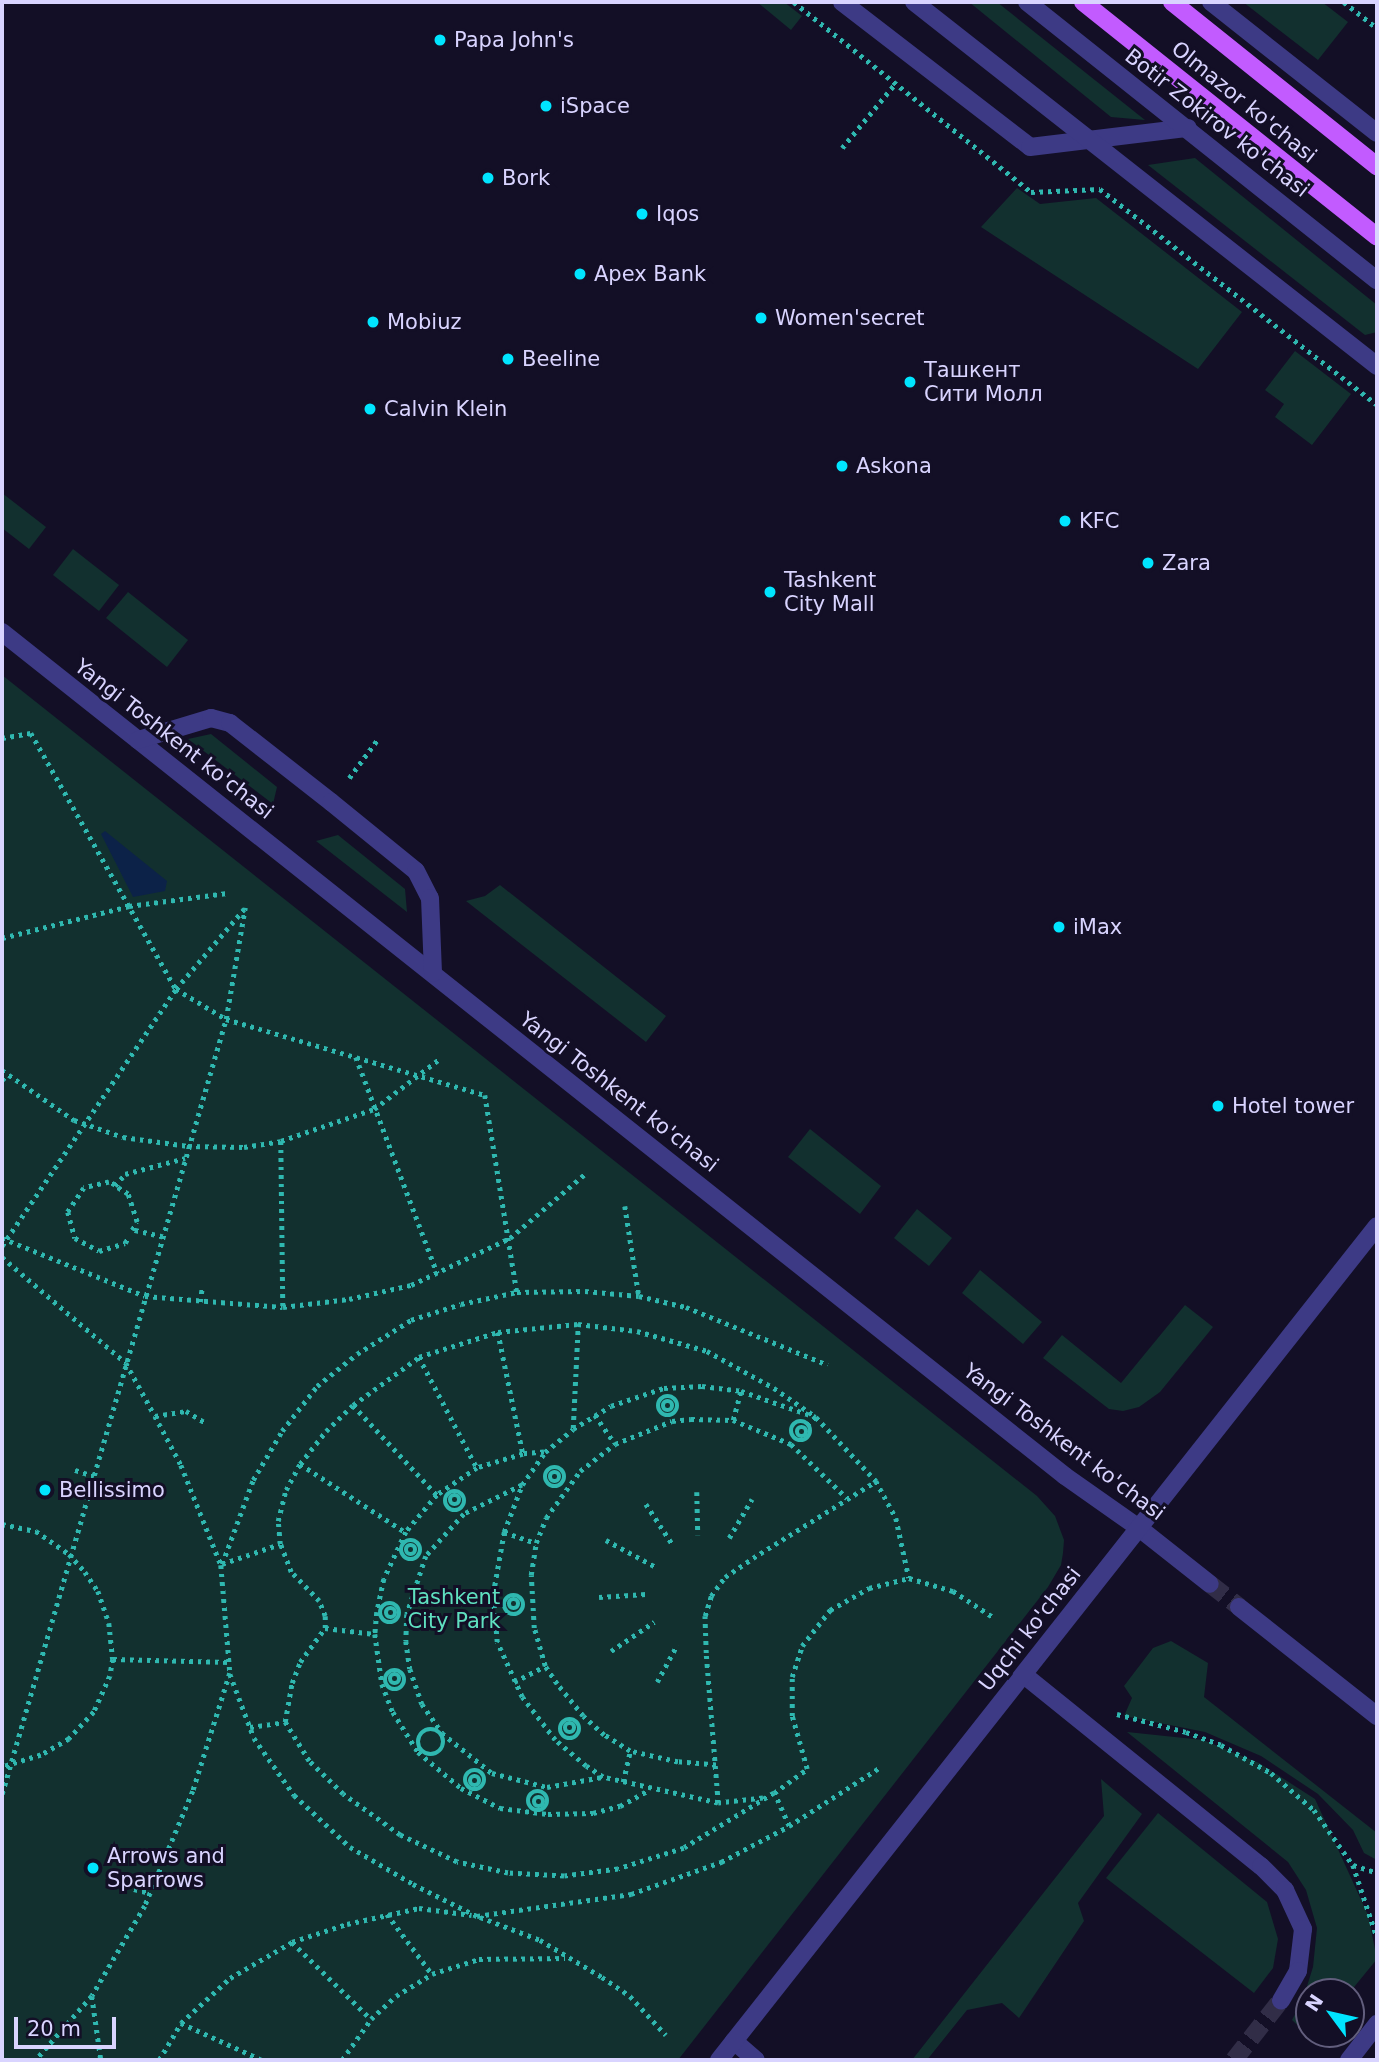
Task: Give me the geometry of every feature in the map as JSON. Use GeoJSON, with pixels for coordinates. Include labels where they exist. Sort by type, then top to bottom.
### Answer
{"type":"FeatureCollection","features":[{"type":"Feature","properties":{"kind":"main road","name":"Olmazor ko'chasi"},"geometry":{"type":"LineString","coordinates":[[1083,2],[1377,237]]}},
{"type":"Feature","properties":{"kind":"main road"},"geometry":{"type":"LineString","coordinates":[[1172,2],[1377,166]]}},
{"type":"Feature","properties":{"kind":"street"},"geometry":{"type":"LineString","coordinates":[[842,2],[1030,147],[1188,128]]}},
{"type":"Feature","properties":{"kind":"street"},"geometry":{"type":"LineString","coordinates":[[914,2],[1377,366]]}},
{"type":"Feature","properties":{"kind":"street","name":"Botir Zokirov ko'chasi"},"geometry":{"type":"LineString","coordinates":[[1027,2],[1377,280]]}},
{"type":"Feature","properties":{"kind":"street"},"geometry":{"type":"LineString","coordinates":[[1211,2],[1377,133]]}},
{"type":"Feature","properties":{"kind":"street","name":"Yangi Toshkent ko'chasi"},"geometry":{"type":"LineString","coordinates":[[2,632],[1055,1467],[1210,1584]]}},
{"type":"Feature","properties":{"kind":"street"},"geometry":{"type":"LineString","coordinates":[[138,740],[211,718],[230,723],[331,802],[416,871],[430,898],[433,973]]}},
{"type":"Feature","properties":{"kind":"street","name":"Uqchi ko'chasi"},"geometry":{"type":"LineString","coordinates":[[719,2060],[1377,1226]]}},
{"type":"Feature","properties":{"kind":"street"},"geometry":{"type":"LineString","coordinates":[[1239,1607],[1377,1716]]}},
{"type":"Feature","properties":{"kind":"street"},"geometry":{"type":"LineString","coordinates":[[1024,1675],[1261,1866],[1285,1890],[1303,1929],[1298,1971],[1281,2000]]}},
{"type":"Feature","properties":{"kind":"street"},"geometry":{"type":"LineString","coordinates":[[1349,2060],[1377,2024]]}},
{"type":"Feature","properties":{"kind":"street"},"geometry":{"type":"LineString","coordinates":[[734,2041],[756,2060]]}},
{"type":"Feature","properties":{"kind":"path"},"geometry":{"type":"LineString","coordinates":[[794,2],[1031,191],[1100,189],[1377,405]]}},
{"type":"Feature","properties":{"kind":"path"},"geometry":{"type":"LineString","coordinates":[[1344,2],[1377,28]]}},
{"type":"Feature","properties":{"kind":"path"},"geometry":{"type":"LineString","coordinates":[[842,148],[895,84]]}},
{"type":"Feature","properties":{"kind":"path"},"geometry":{"type":"LineString","coordinates":[[2,738],[32,733],[176,989],[226,1019],[485,1095],[517,1292]]}},
{"type":"Feature","properties":{"kind":"path"},"geometry":{"type":"LineString","coordinates":[[349,778],[377,739]]}},
{"type":"Feature","properties":{"kind":"path"},"geometry":{"type":"LineString","coordinates":[[2,938],[129,906],[228,893]]}},
{"type":"Feature","properties":{"kind":"path"},"geometry":{"type":"LineString","coordinates":[[2,1246],[4,1239],[176,989],[245,908],[226,1019],[69,1554],[2,1794]]}},
{"type":"Feature","properties":{"kind":"path"},"geometry":{"type":"LineString","coordinates":[[356,1057],[437,1273]]}},
{"type":"Feature","properties":{"kind":"path"},"geometry":{"type":"LineString","coordinates":[[2,1070],[43,1101],[84,1124],[123,1138],[188,1146],[244,1147],[281,1141],[374,1109],[438,1060]]}},
{"type":"Feature","properties":{"kind":"path"},"geometry":{"type":"LineString","coordinates":[[2,1080],[7,1075]]}},
{"type":"Feature","properties":{"kind":"path"},"geometry":{"type":"LineString","coordinates":[[281,1141],[282,1307]]}},
{"type":"Feature","properties":{"kind":"path"},"geometry":{"type":"LineString","coordinates":[[114,1187],[125,1174],[186,1157]]}},
{"type":"Feature","properties":{"kind":"path"},"geometry":{"type":"LineString","coordinates":[[4,1239],[145,1296],[282,1307],[349,1299],[411,1284],[437,1273],[510,1238],[585,1174]]}},
{"type":"Feature","properties":{"kind":"path"},"geometry":{"type":"LineString","coordinates":[[109,1182],[114,1187],[128,1194],[137,1222],[125,1243],[99,1251],[75,1238],[68,1212],[84,1188],[109,1182]]}},
{"type":"Feature","properties":{"kind":"path"},"geometry":{"type":"LineString","coordinates":[[625,1206],[639,1296]]}},
{"type":"Feature","properties":{"kind":"path"},"geometry":{"type":"LineString","coordinates":[[132,1230],[163,1237]]}},
{"type":"Feature","properties":{"kind":"path"},"geometry":{"type":"LineString","coordinates":[[2,1257],[126,1363],[155,1416],[181,1465],[222,1564],[230,1673],[250,1727],[295,1795],[350,1847],[413,1884],[477,1916],[540,1940],[630,1996],[666,2035]]}},
{"type":"Feature","properties":{"kind":"path"},"geometry":{"type":"LineString","coordinates":[[200,1302],[202,1287]]}},
{"type":"Feature","properties":{"kind":"path"},"geometry":{"type":"LineString","coordinates":[[222,1564],[253,1480],[282,1431],[317,1386],[356,1353],[411,1321],[461,1304],[517,1292],[585,1291],[639,1296],[686,1307],[828,1365]]}},
{"type":"Feature","properties":{"kind":"path"},"geometry":{"type":"LineString","coordinates":[[573,1429],[578,1324]]}},
{"type":"Feature","properties":{"kind":"path"},"geometry":{"type":"LineString","coordinates":[[909,1578],[896,1518],[876,1481],[816,1417],[774,1388],[707,1351],[661,1336],[578,1324],[498,1332],[419,1357],[354,1405],[326,1431],[300,1464],[286,1490],[278,1521],[280,1544],[291,1572],[319,1601],[325,1616],[325,1628],[300,1662],[292,1683],[285,1722],[309,1761],[343,1794],[400,1835],[457,1861],[508,1873],[564,1876],[618,1868],[684,1848],[774,1793],[807,1769],[796,1737],[790,1695],[795,1659],[809,1633],[830,1610],[869,1588],[909,1578],[953,1591],[993,1617]]}},
{"type":"Feature","properties":{"kind":"path"},"geometry":{"type":"LineString","coordinates":[[498,1332],[523,1454]]}},
{"type":"Feature","properties":{"kind":"path"},"geometry":{"type":"LineString","coordinates":[[419,1357],[477,1468]]}},
{"type":"Feature","properties":{"kind":"path"},"geometry":{"type":"LineString","coordinates":[[774,1793],[759,1800],[718,1803],[603,1777],[555,1740],[533,1714],[514,1682],[497,1642],[493,1605],[504,1532],[523,1485],[545,1452],[595,1415],[628,1399],[664,1388],[702,1386],[741,1391],[816,1417]]}},
{"type":"Feature","properties":{"kind":"path"},"geometry":{"type":"LineString","coordinates":[[664,1388],[666,1399],[673,1405],[671,1416]]}},
{"type":"Feature","properties":{"kind":"path"},"geometry":{"type":"LineString","coordinates":[[733,1420],[741,1391]]}},
{"type":"Feature","properties":{"kind":"path"},"geometry":{"type":"LineString","coordinates":[[666,1399],[659,1401],[658,1410],[662,1415],[733,1420],[795,1440],[805,1435],[807,1426],[816,1417]]}},
{"type":"Feature","properties":{"kind":"path"},"geometry":{"type":"LineString","coordinates":[[354,1405],[437,1496]]}},
{"type":"Feature","properties":{"kind":"path"},"geometry":{"type":"LineString","coordinates":[[155,1416],[186,1411],[206,1423]]}},
{"type":"Feature","properties":{"kind":"path"},"geometry":{"type":"LineString","coordinates":[[595,1415],[615,1444]]}},
{"type":"Feature","properties":{"kind":"path"},"geometry":{"type":"LineString","coordinates":[[549,1473],[545,1479],[550,1486],[559,1487],[615,1444],[671,1416]]}},
{"type":"Feature","properties":{"kind":"path"},"geometry":{"type":"LineString","coordinates":[[807,1426],[801,1421],[795,1423],[791,1432],[795,1440],[847,1498]]}},
{"type":"Feature","properties":{"kind":"path"},"geometry":{"type":"LineString","coordinates":[[450,1492],[477,1468],[523,1454],[545,1452]]}},
{"type":"Feature","properties":{"kind":"path"},"geometry":{"type":"LineString","coordinates":[[537,1463],[549,1473],[556,1472],[563,1483]]}},
{"type":"Feature","properties":{"kind":"path"},"geometry":{"type":"LineString","coordinates":[[300,1464],[406,1532]]}},
{"type":"Feature","properties":{"kind":"path"},"geometry":{"type":"LineString","coordinates":[[75,1470],[94,1476]]}},
{"type":"Feature","properties":{"kind":"path"},"geometry":{"type":"LineString","coordinates":[[718,1803],[706,1653],[705,1616],[711,1596],[725,1577],[876,1481]]}},
{"type":"Feature","properties":{"kind":"path"},"geometry":{"type":"LineString","coordinates":[[563,1483],[536,1543],[531,1575],[534,1628],[545,1666],[583,1716],[604,1735],[629,1751],[678,1762],[716,1765]]}},
{"type":"Feature","properties":{"kind":"path"},"geometry":{"type":"LineString","coordinates":[[401,1613],[421,1554],[461,1509],[523,1485]]}},
{"type":"Feature","properties":{"kind":"path"},"geometry":{"type":"LineString","coordinates":[[461,1509],[464,1497],[457,1491],[437,1496],[406,1532],[402,1546],[384,1579],[381,1612],[375,1634],[393,1712],[419,1751],[500,1808],[593,1813],[621,1806],[649,1789]]}},
{"type":"Feature","properties":{"kind":"path"},"geometry":{"type":"LineString","coordinates":[[450,1492],[451,1503],[461,1509]]}},
{"type":"Feature","properties":{"kind":"path"},"geometry":{"type":"LineString","coordinates":[[697,1492],[698,1535]]}},
{"type":"Feature","properties":{"kind":"path"},"geometry":{"type":"LineString","coordinates":[[729,1538],[751,1499]]}},
{"type":"Feature","properties":{"kind":"path"},"geometry":{"type":"LineString","coordinates":[[646,1504],[673,1545]]}},
{"type":"Feature","properties":{"kind":"path"},"geometry":{"type":"LineString","coordinates":[[2,1524],[36,1531],[69,1554],[98,1591],[109,1623],[113,1659],[110,1676],[94,1712],[69,1739],[41,1755],[2,1767]]}},
{"type":"Feature","properties":{"kind":"path"},"geometry":{"type":"LineString","coordinates":[[504,1532],[536,1543]]}},
{"type":"Feature","properties":{"kind":"path"},"geometry":{"type":"LineString","coordinates":[[402,1546],[414,1540],[419,1544],[421,1554]]}},
{"type":"Feature","properties":{"kind":"path"},"geometry":{"type":"LineString","coordinates":[[606,1540],[654,1566]]}},
{"type":"Feature","properties":{"kind":"path"},"geometry":{"type":"LineString","coordinates":[[222,1564],[280,1544]]}},
{"type":"Feature","properties":{"kind":"path"},"geometry":{"type":"LineString","coordinates":[[402,1546],[409,1554],[421,1554]]}},
{"type":"Feature","properties":{"kind":"path"},"geometry":{"type":"LineString","coordinates":[[599,1597],[646,1594]]}},
{"type":"Feature","properties":{"kind":"path"},"geometry":{"type":"LineString","coordinates":[[493,1605],[507,1604],[512,1600],[522,1604],[533,1603]]}},
{"type":"Feature","properties":{"kind":"path"},"geometry":{"type":"LineString","coordinates":[[381,1612],[390,1603],[398,1606],[412,1673],[422,1704],[442,1734],[484,1777],[483,1786],[471,1789]]}},
{"type":"Feature","properties":{"kind":"path"},"geometry":{"type":"LineString","coordinates":[[507,1604],[507,1612],[516,1615],[522,1604]]}},
{"type":"Feature","properties":{"kind":"path"},"geometry":{"type":"LineString","coordinates":[[381,1612],[390,1617],[401,1613]]}},
{"type":"Feature","properties":{"kind":"path"},"geometry":{"type":"LineString","coordinates":[[611,1651],[654,1622]]}},
{"type":"Feature","properties":{"kind":"path"},"geometry":{"type":"LineString","coordinates":[[325,1628],[375,1634]]}},
{"type":"Feature","properties":{"kind":"path"},"geometry":{"type":"LineString","coordinates":[[657,1682],[677,1645]]}},
{"type":"Feature","properties":{"kind":"path"},"geometry":{"type":"LineString","coordinates":[[113,1659],[229,1662]]}},
{"type":"Feature","properties":{"kind":"path"},"geometry":{"type":"LineString","coordinates":[[514,1682],[545,1666]]}},
{"type":"Feature","properties":{"kind":"path"},"geometry":{"type":"LineString","coordinates":[[386,1682],[390,1671],[399,1671],[402,1676]]}},
{"type":"Feature","properties":{"kind":"path"},"geometry":{"type":"LineString","coordinates":[[36,2060],[92,1996],[150,1893],[193,1791],[230,1673]]}},
{"type":"Feature","properties":{"kind":"path"},"geometry":{"type":"LineString","coordinates":[[386,1682],[398,1683],[402,1676],[412,1673]]}},
{"type":"Feature","properties":{"kind":"path"},"geometry":{"type":"LineString","coordinates":[[1104,1711],[1186,1732],[1221,1745],[1272,1773],[1314,1810],[1353,1865],[1377,1937]]}},
{"type":"Feature","properties":{"kind":"path"},"geometry":{"type":"LineString","coordinates":[[555,1740],[564,1733],[573,1732],[575,1723],[583,1716]]}},
{"type":"Feature","properties":{"kind":"path"},"geometry":{"type":"LineString","coordinates":[[564,1733],[560,1728],[564,1720],[575,1723]]}},
{"type":"Feature","properties":{"kind":"path"},"geometry":{"type":"LineString","coordinates":[[250,1727],[285,1722]]}},
{"type":"Feature","properties":{"kind":"path"},"geometry":{"type":"LineString","coordinates":[[419,1751],[419,1739],[423,1732],[431,1730],[442,1734]]}},
{"type":"Feature","properties":{"kind":"path"},"geometry":{"type":"LineString","coordinates":[[419,1751],[431,1755],[439,1753],[443,1746],[442,1734]]}},
{"type":"Feature","properties":{"kind":"path"},"geometry":{"type":"LineString","coordinates":[[623,1782],[629,1751]]}},
{"type":"Feature","properties":{"kind":"path"},"geometry":{"type":"LineString","coordinates":[[159,2060],[181,2023],[230,1978],[292,1942],[387,1914],[419,1908],[477,1916],[631,1894],[721,1862],[789,1826],[878,1768]]}},
{"type":"Feature","properties":{"kind":"path"},"geometry":{"type":"LineString","coordinates":[[471,1789],[470,1780],[480,1772],[492,1773],[548,1797],[548,1804],[538,1811]]}},
{"type":"Feature","properties":{"kind":"path"},"geometry":{"type":"LineString","coordinates":[[539,1791],[603,1777]]}},
{"type":"Feature","properties":{"kind":"path"},"geometry":{"type":"LineString","coordinates":[[538,1811],[534,1801],[539,1791]]}},
{"type":"Feature","properties":{"kind":"path"},"geometry":{"type":"LineString","coordinates":[[774,1793],[789,1826]]}},
{"type":"Feature","properties":{"kind":"path"},"geometry":{"type":"LineString","coordinates":[[1353,1865],[1377,1873]]}},
{"type":"Feature","properties":{"kind":"path"},"geometry":{"type":"LineString","coordinates":[[134,1889],[150,1893]]}},
{"type":"Feature","properties":{"kind":"path"},"geometry":{"type":"LineString","coordinates":[[387,1914],[432,1974]]}},
{"type":"Feature","properties":{"kind":"path"},"geometry":{"type":"LineString","coordinates":[[292,1942],[371,2019]]}},
{"type":"Feature","properties":{"kind":"path"},"geometry":{"type":"LineString","coordinates":[[342,2060],[371,2019],[396,1996],[432,1974],[479,1959],[566,1958]]}},
{"type":"Feature","properties":{"kind":"path"},"geometry":{"type":"LineString","coordinates":[[92,1996],[101,2060]]}},
{"type":"Feature","properties":{"kind":"path"},"geometry":{"type":"LineString","coordinates":[[181,2023],[262,2060]]}},
{"type":"Feature","properties":{"kind":"green space"},"geometry":{"type":"Polygon","coordinates":[[[757,2],[784,2],[802,16],[791,30],[757,2]]]}},
{"type":"Feature","properties":{"kind":"green space"},"geometry":{"type":"Polygon","coordinates":[[[969,2],[997,2],[1145,120],[1111,117],[969,2]]]}},
{"type":"Feature","properties":{"kind":"green space"},"geometry":{"type":"Polygon","coordinates":[[[1243,2],[1322,2],[1348,22],[1318,60],[1243,2]]]}},
{"type":"Feature","properties":{"kind":"green space"},"geometry":{"type":"Polygon","coordinates":[[[1195,158],[1377,305],[1377,332],[1365,335],[1148,165],[1195,158]]]}},
{"type":"Feature","properties":{"kind":"green space"},"geometry":{"type":"Polygon","coordinates":[[[1017,188],[1040,204],[1096,198],[1242,312],[1198,369],[981,227],[1017,188]]]}},
{"type":"Feature","properties":{"kind":"green space"},"geometry":{"type":"Polygon","coordinates":[[[1295,351],[1351,394],[1312,445],[1275,417],[1284,404],[1265,390],[1295,351]]]}},
{"type":"Feature","properties":{"kind":"green space"},"geometry":{"type":"Polygon","coordinates":[[[2,493],[46,527],[29,549],[2,528],[2,493]]]}},
{"type":"Feature","properties":{"kind":"green space"},"geometry":{"type":"Polygon","coordinates":[[[73,549],[119,585],[99,611],[53,575],[73,549]]]}},
{"type":"Feature","properties":{"kind":"green space"},"geometry":{"type":"Polygon","coordinates":[[[128,592],[188,640],[167,667],[106,618],[128,592]]]}},
{"type":"Feature","properties":{"kind":"green space","name":"Tashkent City Park"},"geometry":{"type":"Polygon","coordinates":[[[2,675],[1037,1496],[1055,1516],[1064,1540],[1063,1553],[1061,1565],[1048,1587],[678,2060],[2,2060],[2,675]]]}},
{"type":"Feature","properties":{"kind":"green space"},"geometry":{"type":"Polygon","coordinates":[[[211,734],[277,787],[273,804],[188,739],[211,734]]]}},
{"type":"Feature","properties":{"kind":"green space"},"geometry":{"type":"Polygon","coordinates":[[[338,835],[405,889],[407,912],[316,841],[338,835]]]}},
{"type":"Feature","properties":{"kind":"green space"},"geometry":{"type":"Polygon","coordinates":[[[500,885],[666,1016],[646,1042],[466,901],[485,896],[500,885]]]}},
{"type":"Feature","properties":{"kind":"green space"},"geometry":{"type":"Polygon","coordinates":[[[810,1129],[881,1186],[860,1214],[788,1157],[810,1129]]]}},
{"type":"Feature","properties":{"kind":"green space"},"geometry":{"type":"Polygon","coordinates":[[[917,1209],[952,1238],[929,1266],[894,1238],[917,1209]]]}},
{"type":"Feature","properties":{"kind":"green space"},"geometry":{"type":"Polygon","coordinates":[[[980,1270],[1042,1322],[1023,1344],[962,1293],[980,1270]]]}},
{"type":"Feature","properties":{"kind":"green space"},"geometry":{"type":"Polygon","coordinates":[[[1185,1305],[1213,1327],[1160,1392],[1139,1407],[1123,1411],[1109,1409],[1043,1358],[1062,1335],[1121,1383],[1185,1305]]]}},
{"type":"Feature","properties":{"kind":"green space"},"geometry":{"type":"Polygon","coordinates":[[[1171,1641],[1208,1663],[1204,1697],[1377,1833],[1377,1860],[1364,1853],[1353,1830],[1318,1794],[1261,1756],[1205,1732],[1124,1716],[1132,1698],[1124,1686],[1153,1648],[1171,1641]]]}},
{"type":"Feature","properties":{"kind":"green space"},"geometry":{"type":"Polygon","coordinates":[[[1127,1732],[1203,1740],[1259,1763],[1315,1799],[1368,1915],[1377,1959],[1361,1978],[1310,1978],[1317,1928],[1306,1890],[1288,1862],[1127,1732]]]}},
{"type":"Feature","properties":{"kind":"green space"},"geometry":{"type":"Polygon","coordinates":[[[1101,1779],[1142,1814],[1078,1903],[1084,1921],[1019,2018],[1002,2003],[967,2010],[927,2060],[912,2060],[1104,1816],[1101,1779]]]}},
{"type":"Feature","properties":{"kind":"green space"},"geometry":{"type":"Polygon","coordinates":[[[1158,1813],[1267,1902],[1278,1939],[1273,1968],[1254,1993],[1106,1878],[1158,1813]]]}},
{"type":"Feature","properties":{"kind":"water"},"geometry":{"type":"Polygon","coordinates":[[[105,831],[167,881],[165,891],[133,897],[101,834],[105,831]]]}},
{"type":"Feature","properties":{"kind":"tunnel"},"geometry":{"type":"LineString","coordinates":[[1210,1584],[1239,1607]]}},
{"type":"Feature","properties":{"kind":"tunnel"},"geometry":{"type":"LineString","coordinates":[[1234,2060],[1281,2000]]}},
{"type":"Feature","properties":{"kind":"place","name":"Papa John's"},"geometry":{"type":"Point","coordinates":[440,40]}},
{"type":"Feature","properties":{"kind":"place","name":"iSpace"},"geometry":{"type":"Point","coordinates":[546,106]}},
{"type":"Feature","properties":{"kind":"place","name":"Bork"},"geometry":{"type":"Point","coordinates":[488,178]}},
{"type":"Feature","properties":{"kind":"place","name":"Iqos"},"geometry":{"type":"Point","coordinates":[642,214]}},
{"type":"Feature","properties":{"kind":"place","name":"Apex Bank"},"geometry":{"type":"Point","coordinates":[580,274]}},
{"type":"Feature","properties":{"kind":"place","name":"Women'secret"},"geometry":{"type":"Point","coordinates":[761,318]}},
{"type":"Feature","properties":{"kind":"place","name":"Mobiuz"},"geometry":{"type":"Point","coordinates":[373,322]}},
{"type":"Feature","properties":{"kind":"place","name":"Beeline"},"geometry":{"type":"Point","coordinates":[508,359]}},
{"type":"Feature","properties":{"kind":"place","name":"Ташкент Сити Молл"},"geometry":{"type":"Point","coordinates":[910,382]}},
{"type":"Feature","properties":{"kind":"place","name":"Calvin Klein"},"geometry":{"type":"Point","coordinates":[370,409]}},
{"type":"Feature","properties":{"kind":"place","name":"Askona"},"geometry":{"type":"Point","coordinates":[842,466]}},
{"type":"Feature","properties":{"kind":"place","name":"KFC"},"geometry":{"type":"Point","coordinates":[1065,521]}},
{"type":"Feature","properties":{"kind":"place","name":"Zara"},"geometry":{"type":"Point","coordinates":[1148,563]}},
{"type":"Feature","properties":{"kind":"place","name":"Tashkent City Mall"},"geometry":{"type":"Point","coordinates":[770,592]}},
{"type":"Feature","properties":{"kind":"place","name":"iMax"},"geometry":{"type":"Point","coordinates":[1059,927]}},
{"type":"Feature","properties":{"kind":"place","name":"Hotel tower"},"geometry":{"type":"Point","coordinates":[1218,1106]}},
{"type":"Feature","properties":{"kind":"place","name":"Bellissimo"},"geometry":{"type":"Point","coordinates":[45,1490]}},
{"type":"Feature","properties":{"kind":"place","name":"Arrows and Sparrows"},"geometry":{"type":"Point","coordinates":[93,1868]}}]}
